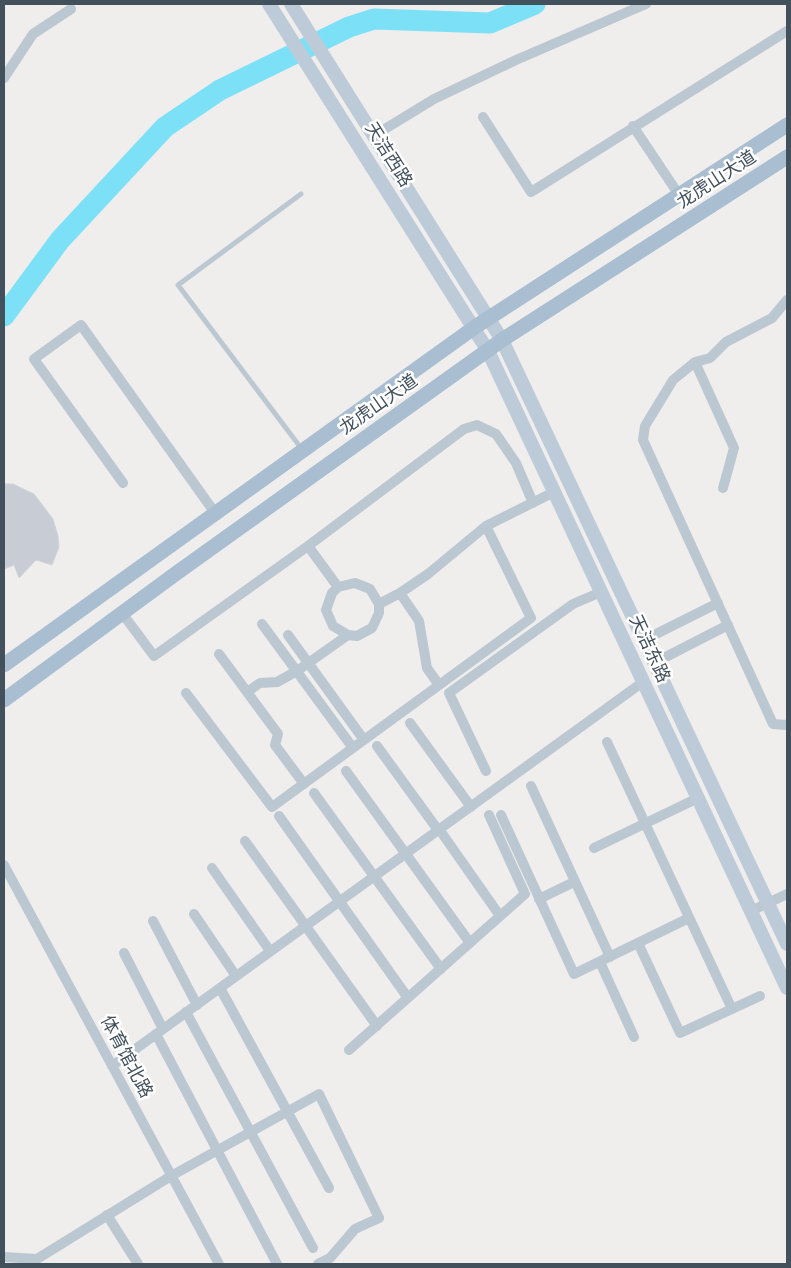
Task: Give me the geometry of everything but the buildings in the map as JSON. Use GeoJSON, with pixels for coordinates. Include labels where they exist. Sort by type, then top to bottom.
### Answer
{"type":"FeatureCollection","features":[{"type":"Feature","properties":{"kind":"main road","name":"天洁西路"},"geometry":{"type":"LineString","coordinates":[[269,4],[475,327]]}},
{"type":"Feature","properties":{"kind":"main road","name":"天洁西路"},"geometry":{"type":"LineString","coordinates":[[291,4],[489,318]]}},
{"type":"Feature","properties":{"kind":"main road","name":"龙虎山大道"},"geometry":{"type":"LineString","coordinates":[[4,665],[475,327],[787,125]]}},
{"type":"Feature","properties":{"kind":"main road","name":"龙虎山大道"},"geometry":{"type":"LineString","coordinates":[[4,700],[502,340],[787,157]]}},
{"type":"Feature","properties":{"kind":"main road","name":"天洁东路"},"geometry":{"type":"LineString","coordinates":[[489,318],[502,340],[787,944]]}},
{"type":"Feature","properties":{"kind":"main road","name":"天洁东路"},"geometry":{"type":"LineString","coordinates":[[475,327],[488,351],[787,988]]}},
{"type":"Feature","properties":{"kind":"street"},"geometry":{"type":"LineString","coordinates":[[375,135],[434,99],[516,60],[646,4]]}},
{"type":"Feature","properties":{"kind":"street"},"geometry":{"type":"LineString","coordinates":[[4,78],[33,34],[71,9]]}},
{"type":"Feature","properties":{"kind":"street"},"geometry":{"type":"LineString","coordinates":[[483,117],[531,192],[787,31]]}},
{"type":"Feature","properties":{"kind":"street"},"geometry":{"type":"LineString","coordinates":[[634,126],[679,195]]}},
{"type":"Feature","properties":{"kind":"street"},"geometry":{"type":"LineString","coordinates":[[787,300],[772,318],[726,342],[710,358],[695,362],[673,380],[645,426],[643,440],[773,724],[787,725]]}},
{"type":"Feature","properties":{"kind":"street"},"geometry":{"type":"LineString","coordinates":[[123,483],[34,359],[81,325],[216,513]]}},
{"type":"Feature","properties":{"kind":"street"},"geometry":{"type":"LineString","coordinates":[[695,362],[734,448],[723,488]]}},
{"type":"Feature","properties":{"kind":"street"},"geometry":{"type":"LineString","coordinates":[[122,613],[154,656],[308,546],[464,429],[476,426],[496,434],[516,463],[533,503]]}},
{"type":"Feature","properties":{"kind":"street"},"geometry":{"type":"LineString","coordinates":[[379,604],[400,593],[428,574],[486,526],[554,492]]}},
{"type":"Feature","properties":{"kind":"street"},"geometry":{"type":"LineString","coordinates":[[186,693],[272,807],[531,618],[486,526]]}},
{"type":"Feature","properties":{"kind":"street"},"geometry":{"type":"LineString","coordinates":[[308,546],[338,587]]}},
{"type":"Feature","properties":{"kind":"street"},"geometry":{"type":"LineString","coordinates":[[355,583],[370,589],[379,604],[379,612],[372,628],[357,636],[348,635],[333,626],[326,610],[332,593],[338,587],[355,583]]}},
{"type":"Feature","properties":{"kind":"street"},"geometry":{"type":"LineString","coordinates":[[486,771],[449,693],[573,604],[601,592]]}},
{"type":"Feature","properties":{"kind":"street"},"geometry":{"type":"LineString","coordinates":[[400,593],[419,621],[427,668],[439,685]]}},
{"type":"Feature","properties":{"kind":"street"},"geometry":{"type":"LineString","coordinates":[[644,640],[718,603]]}},
{"type":"Feature","properties":{"kind":"street"},"geometry":{"type":"LineString","coordinates":[[262,624],[353,748]]}},
{"type":"Feature","properties":{"kind":"street"},"geometry":{"type":"LineString","coordinates":[[654,663],[728,625]]}},
{"type":"Feature","properties":{"kind":"street"},"geometry":{"type":"LineString","coordinates":[[288,635],[364,740]]}},
{"type":"Feature","properties":{"kind":"street"},"geometry":{"type":"LineString","coordinates":[[247,692],[260,683],[277,682],[297,671],[348,635]]}},
{"type":"Feature","properties":{"kind":"street"},"geometry":{"type":"LineString","coordinates":[[219,654],[278,734],[275,745],[304,784]]}},
{"type":"Feature","properties":{"kind":"street"},"geometry":{"type":"LineString","coordinates":[[112,1066],[643,682]]}},
{"type":"Feature","properties":{"kind":"street"},"geometry":{"type":"LineString","coordinates":[[410,723],[471,806]]}},
{"type":"Feature","properties":{"kind":"street"},"geometry":{"type":"LineString","coordinates":[[607,742],[732,1009]]}},
{"type":"Feature","properties":{"kind":"street"},"geometry":{"type":"LineString","coordinates":[[377,746],[500,916]]}},
{"type":"Feature","properties":{"kind":"street"},"geometry":{"type":"LineString","coordinates":[[346,771],[407,853],[470,943]]}},
{"type":"Feature","properties":{"kind":"street"},"geometry":{"type":"LineString","coordinates":[[531,786],[610,957]]}},
{"type":"Feature","properties":{"kind":"street"},"geometry":{"type":"LineString","coordinates":[[314,793],[441,969]]}},
{"type":"Feature","properties":{"kind":"street"},"geometry":{"type":"LineString","coordinates":[[594,848],[698,798]]}},
{"type":"Feature","properties":{"kind":"street"},"geometry":{"type":"LineString","coordinates":[[349,1050],[525,894],[489,815]]}},
{"type":"Feature","properties":{"kind":"street"},"geometry":{"type":"LineString","coordinates":[[279,816],[408,998]]}},
{"type":"Feature","properties":{"kind":"street"},"geometry":{"type":"LineString","coordinates":[[501,816],[574,974],[689,918]]}},
{"type":"Feature","properties":{"kind":"street"},"geometry":{"type":"LineString","coordinates":[[246,841],[376,1026]]}},
{"type":"Feature","properties":{"kind":"street","name":"体育馆北路"},"geometry":{"type":"LineString","coordinates":[[4,865],[219,1264]]}},
{"type":"Feature","properties":{"kind":"street"},"geometry":{"type":"LineString","coordinates":[[212,868],[270,951]]}},
{"type":"Feature","properties":{"kind":"street"},"geometry":{"type":"LineString","coordinates":[[539,899],[574,882]]}},
{"type":"Feature","properties":{"kind":"street"},"geometry":{"type":"LineString","coordinates":[[751,912],[787,894]]}},
{"type":"Feature","properties":{"kind":"street"},"geometry":{"type":"LineString","coordinates":[[194,914],[236,976]]}},
{"type":"Feature","properties":{"kind":"street"},"geometry":{"type":"LineString","coordinates":[[153,922],[196,1005]]}},
{"type":"Feature","properties":{"kind":"street"},"geometry":{"type":"LineString","coordinates":[[638,943],[680,1033],[760,996]]}},
{"type":"Feature","properties":{"kind":"street"},"geometry":{"type":"LineString","coordinates":[[124,953],[159,1032],[217,1150],[277,1264]]}},
{"type":"Feature","properties":{"kind":"street"},"geometry":{"type":"LineString","coordinates":[[600,962],[634,1037]]}},
{"type":"Feature","properties":{"kind":"street"},"geometry":{"type":"LineString","coordinates":[[220,988],[329,1188]]}},
{"type":"Feature","properties":{"kind":"street"},"geometry":{"type":"LineString","coordinates":[[186,1012],[313,1248]]}},
{"type":"Feature","properties":{"kind":"street"},"geometry":{"type":"LineString","coordinates":[[4,1257],[37,1259],[172,1176],[319,1094],[379,1218],[355,1229],[330,1261],[318,1264]]}},
{"type":"Feature","properties":{"kind":"street"},"geometry":{"type":"LineString","coordinates":[[107,1216],[138,1264]]}},
{"type":"Feature","properties":{"kind":"lane"},"geometry":{"type":"LineString","coordinates":[[301,194],[178,285],[303,451]]}},
{"type":"Feature","properties":{"kind":"waterway"},"geometry":{"type":"LineString","coordinates":[[4,316],[60,240],[165,127],[220,90],[349,27],[374,19],[490,23],[535,4]]}}]}
